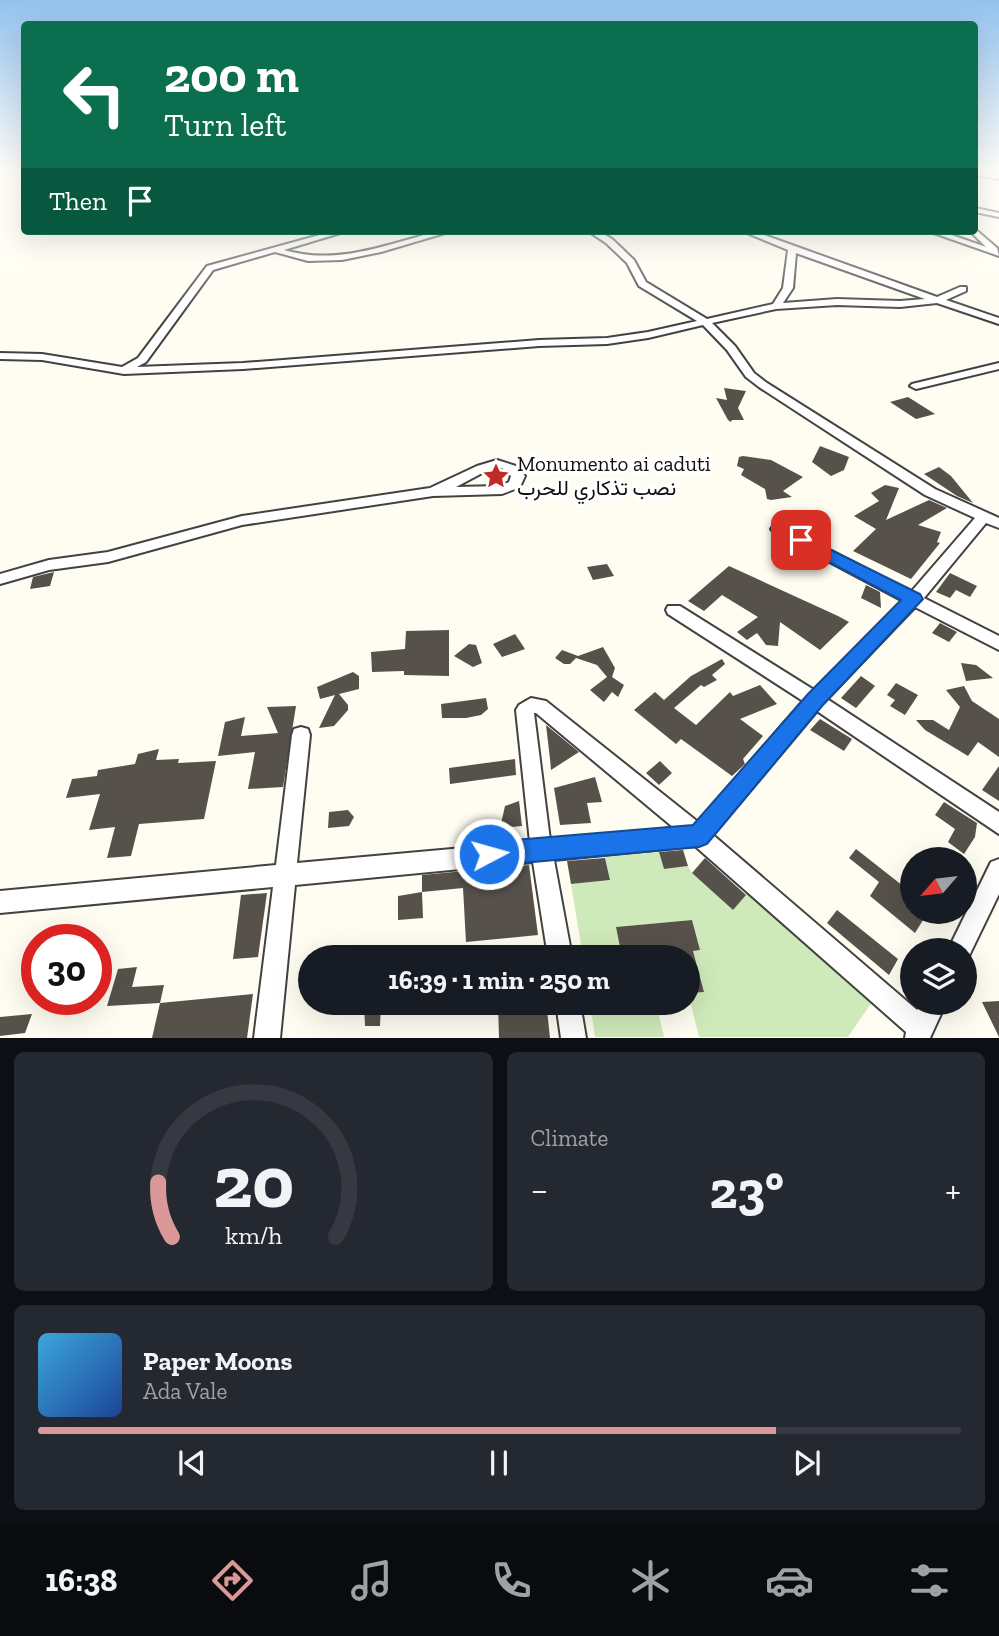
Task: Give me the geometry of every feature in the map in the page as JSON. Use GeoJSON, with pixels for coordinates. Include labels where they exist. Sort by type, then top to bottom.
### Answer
{"type":"FeatureCollection","features":[{"type":"Feature","properties":{"kind":"street"},"geometry":{"type":"LineString","coordinates":[[124,371],[142,360],[210,268],[329,235]]}},
{"type":"Feature","properties":{"kind":"street"},"geometry":{"type":"LineString","coordinates":[[274,250],[326,259],[434,235]]}},
{"type":"Feature","properties":{"kind":"street"},"geometry":{"type":"LineString","coordinates":[[0,902],[699,836],[815,700],[991,520],[930,492],[763,385],[750,375],[731,348],[703,320],[642,284],[631,262],[598,235]]}},
{"type":"Feature","properties":{"kind":"street"},"geometry":{"type":"LineString","coordinates":[[758,235],[934,301],[999,321]]}},
{"type":"Feature","properties":{"kind":"street"},"geometry":{"type":"LineString","coordinates":[[945,235],[998,253]]}},
{"type":"Feature","properties":{"kind":"street"},"geometry":{"type":"LineString","coordinates":[[978,235],[998,253]]}},
{"type":"Feature","properties":{"kind":"street"},"geometry":{"type":"LineString","coordinates":[[776,306],[789,288],[792,247]]}},
{"type":"Feature","properties":{"kind":"street"},"geometry":{"type":"LineString","coordinates":[[0,356],[43,357],[124,371],[243,366],[539,343],[607,341],[648,335],[703,320],[776,306],[934,301],[963,289]]}},
{"type":"Feature","properties":{"kind":"street"},"geometry":{"type":"LineString","coordinates":[[916,386],[999,366]]}},
{"type":"Feature","properties":{"kind":"street"},"geometry":{"type":"LineString","coordinates":[[0,579],[49,565],[108,557],[242,521],[433,492],[502,490],[515,484],[518,476],[513,469],[504,465],[485,465],[433,492]]}},
{"type":"Feature","properties":{"kind":"street"},"geometry":{"type":"LineString","coordinates":[[778,529],[999,644]]}},
{"type":"Feature","properties":{"kind":"street"},"geometry":{"type":"LineString","coordinates":[[674,610],[815,700],[999,824]]}},
{"type":"Feature","properties":{"kind":"street"},"geometry":{"type":"LineString","coordinates":[[558,945],[541,849],[525,710],[531,705],[540,706],[699,836],[919,1033],[928,1015]]}},
{"type":"Feature","properties":{"kind":"street"},"geometry":{"type":"LineString","coordinates":[[267,1038],[283,876],[301,735]]}},
{"type":"Feature","properties":{"kind":"street"},"geometry":{"type":"LineString","coordinates":[[966,938],[999,870]]}},
{"type":"Feature","properties":{"kind":"street"},"geometry":{"type":"LineString","coordinates":[[570,1015],[574,1038]]}},
{"type":"Feature","properties":{"kind":"green space"},"geometry":{"type":"Polygon","coordinates":[[[659,852],[664,869],[688,866],[692,873],[733,910],[748,892],[872,1002],[848,1037],[699,1037],[694,1015],[700,1015],[700,992],[704,991],[700,976],[700,945],[692,920],[616,927],[620,945],[581,945],[571,884],[610,880],[605,857],[659,852]]]}},
{"type":"Feature","properties":{"kind":"green space"},"geometry":{"type":"Polygon","coordinates":[[[592,1015],[659,1015],[664,1037],[595,1037],[592,1015]]]}},
{"type":"Feature","properties":{"kind":"building"},"geometry":{"type":"Polygon","coordinates":[[[724,388],[746,391],[738,408],[744,420],[728,420],[716,398],[727,400],[724,388]]]}},
{"type":"Feature","properties":{"kind":"building"},"geometry":{"type":"Polygon","coordinates":[[[908,397],[935,414],[916,419],[890,402],[908,397]]]}},
{"type":"Feature","properties":{"kind":"building"},"geometry":{"type":"Polygon","coordinates":[[[820,446],[849,457],[844,470],[831,476],[812,462],[820,446]]]}},
{"type":"Feature","properties":{"kind":"building"},"geometry":{"type":"Polygon","coordinates":[[[739,457],[771,460],[803,477],[783,491],[792,497],[767,499],[765,489],[741,475],[744,469],[737,466],[739,457]]]}},
{"type":"Feature","properties":{"kind":"building"},"geometry":{"type":"Polygon","coordinates":[[[939,467],[951,476],[973,503],[957,496],[924,474],[939,467]]]}},
{"type":"Feature","properties":{"kind":"building"},"geometry":{"type":"Polygon","coordinates":[[[885,485],[899,488],[886,520],[929,500],[947,508],[918,525],[941,532],[937,542],[940,543],[911,579],[853,551],[876,529],[854,516],[879,501],[871,493],[885,485]]]}},
{"type":"Feature","properties":{"kind":"building"},"geometry":{"type":"Polygon","coordinates":[[[607,564],[614,576],[593,580],[587,567],[607,564]]]}},
{"type":"Feature","properties":{"kind":"building"},"geometry":{"type":"Polygon","coordinates":[[[729,566],[849,622],[820,650],[780,622],[778,646],[766,645],[757,633],[747,640],[737,632],[758,617],[722,595],[704,611],[688,601],[729,566]]]}},
{"type":"Feature","properties":{"kind":"building"},"geometry":{"type":"Polygon","coordinates":[[[54,572],[50,586],[30,589],[33,577],[54,572]]]}},
{"type":"Feature","properties":{"kind":"building"},"geometry":{"type":"Polygon","coordinates":[[[950,573],[977,586],[970,597],[956,590],[950,598],[936,592],[950,573]]]}},
{"type":"Feature","properties":{"kind":"building"},"geometry":{"type":"Polygon","coordinates":[[[866,585],[880,592],[881,608],[861,598],[866,585]]]}},
{"type":"Feature","properties":{"kind":"building"},"geometry":{"type":"Polygon","coordinates":[[[940,623],[957,632],[949,642],[932,633],[940,623]]]}},
{"type":"Feature","properties":{"kind":"building"},"geometry":{"type":"Polygon","coordinates":[[[449,630],[449,676],[404,675],[404,671],[372,672],[371,652],[405,649],[406,631],[449,630]]]}},
{"type":"Feature","properties":{"kind":"building"},"geometry":{"type":"Polygon","coordinates":[[[515,634],[525,649],[502,657],[493,644],[515,634]]]}},
{"type":"Feature","properties":{"kind":"building"},"geometry":{"type":"Polygon","coordinates":[[[469,644],[476,645],[482,663],[473,667],[454,656],[469,644]]]}},
{"type":"Feature","properties":{"kind":"building"},"geometry":{"type":"Polygon","coordinates":[[[603,647],[615,668],[612,677],[624,685],[618,697],[612,692],[604,702],[590,690],[607,677],[597,665],[576,658],[570,664],[564,664],[555,658],[562,650],[578,656],[603,647]]]}},
{"type":"Feature","properties":{"kind":"building"},"geometry":{"type":"Polygon","coordinates":[[[722,659],[725,664],[712,675],[717,680],[704,687],[701,685],[674,708],[696,725],[730,692],[733,696],[760,685],[777,704],[740,719],[763,736],[743,759],[745,764],[732,776],[681,739],[676,744],[634,710],[655,692],[664,700],[691,676],[722,659]]]}},
{"type":"Feature","properties":{"kind":"building"},"geometry":{"type":"Polygon","coordinates":[[[961,663],[976,665],[993,678],[966,681],[961,663]]]}},
{"type":"Feature","properties":{"kind":"building"},"geometry":{"type":"Polygon","coordinates":[[[353,672],[359,676],[359,689],[339,694],[348,705],[348,710],[334,726],[319,728],[335,695],[320,699],[317,687],[353,672]]]}},
{"type":"Feature","properties":{"kind":"building"},"geometry":{"type":"Polygon","coordinates":[[[861,676],[875,686],[856,708],[841,698],[861,676]]]}},
{"type":"Feature","properties":{"kind":"building"},"geometry":{"type":"Polygon","coordinates":[[[896,683],[918,695],[905,715],[890,706],[895,700],[887,695],[896,683]]]}},
{"type":"Feature","properties":{"kind":"building"},"geometry":{"type":"Polygon","coordinates":[[[964,686],[972,701],[999,719],[999,757],[978,742],[968,756],[925,730],[916,720],[933,720],[949,730],[960,707],[946,690],[964,686]]]}},
{"type":"Feature","properties":{"kind":"building"},"geometry":{"type":"Polygon","coordinates":[[[486,698],[488,709],[481,715],[442,718],[441,704],[486,698]]]}},
{"type":"Feature","properties":{"kind":"building"},"geometry":{"type":"Polygon","coordinates":[[[296,706],[283,787],[248,789],[255,752],[218,756],[225,722],[245,717],[241,736],[278,733],[267,707],[296,706]]]}},
{"type":"Feature","properties":{"kind":"building"},"geometry":{"type":"Polygon","coordinates":[[[820,719],[852,739],[844,751],[810,730],[820,719]]]}},
{"type":"Feature","properties":{"kind":"building"},"geometry":{"type":"Polygon","coordinates":[[[546,725],[579,752],[551,770],[550,759],[546,725]]]}},
{"type":"Feature","properties":{"kind":"building"},"geometry":{"type":"Polygon","coordinates":[[[159,749],[156,760],[179,759],[178,763],[216,761],[204,819],[139,824],[131,856],[107,858],[115,827],[89,830],[100,794],[66,798],[72,779],[97,776],[98,770],[135,764],[138,754],[159,749]]]}},
{"type":"Feature","properties":{"kind":"building"},"geometry":{"type":"Polygon","coordinates":[[[515,759],[516,775],[450,784],[449,768],[515,759]]]}},
{"type":"Feature","properties":{"kind":"building"},"geometry":{"type":"Polygon","coordinates":[[[660,761],[672,773],[659,785],[646,773],[660,761]]]}},
{"type":"Feature","properties":{"kind":"building"},"geometry":{"type":"Polygon","coordinates":[[[999,766],[999,801],[982,790],[999,766]]]}},
{"type":"Feature","properties":{"kind":"building"},"geometry":{"type":"Polygon","coordinates":[[[595,777],[602,802],[587,803],[591,823],[560,825],[554,788],[595,777]]]}},
{"type":"Feature","properties":{"kind":"building"},"geometry":{"type":"Polygon","coordinates":[[[519,801],[522,826],[500,828],[505,806],[519,801]]]}},
{"type":"Feature","properties":{"kind":"building"},"geometry":{"type":"Polygon","coordinates":[[[944,802],[977,823],[975,837],[969,847],[955,847],[948,842],[955,829],[935,815],[944,802]]]}},
{"type":"Feature","properties":{"kind":"building"},"geometry":{"type":"Polygon","coordinates":[[[348,810],[354,817],[349,826],[328,828],[329,812],[348,810]]]}},
{"type":"Feature","properties":{"kind":"building"},"geometry":{"type":"Polygon","coordinates":[[[856,849],[900,884],[900,921],[870,896],[879,882],[849,858],[856,849]]]}},
{"type":"Feature","properties":{"kind":"building"},"geometry":{"type":"Polygon","coordinates":[[[683,850],[688,866],[664,869],[659,852],[683,850]]]}},
{"type":"Feature","properties":{"kind":"building"},"geometry":{"type":"Polygon","coordinates":[[[605,858],[610,880],[571,884],[567,861],[605,858]]]}},
{"type":"Feature","properties":{"kind":"building"},"geometry":{"type":"Polygon","coordinates":[[[705,858],[746,895],[733,910],[692,873],[705,858]]]}},
{"type":"Feature","properties":{"kind":"building"},"geometry":{"type":"Polygon","coordinates":[[[529,865],[538,935],[466,942],[463,888],[422,892],[422,875],[529,865]]]}},
{"type":"Feature","properties":{"kind":"building"},"geometry":{"type":"Polygon","coordinates":[[[422,892],[423,918],[398,920],[398,896],[422,892]]]}},
{"type":"Feature","properties":{"kind":"building"},"geometry":{"type":"Polygon","coordinates":[[[267,893],[258,957],[233,959],[241,895],[267,893]]]}},
{"type":"Feature","properties":{"kind":"building"},"geometry":{"type":"Polygon","coordinates":[[[837,910],[898,959],[889,975],[827,923],[837,910]]]}},
{"type":"Feature","properties":{"kind":"building"},"geometry":{"type":"Polygon","coordinates":[[[692,920],[699,945],[620,945],[616,927],[692,920]]]}},
{"type":"Feature","properties":{"kind":"building"},"geometry":{"type":"Polygon","coordinates":[[[904,924],[921,924],[915,933],[904,924]]]}},
{"type":"Feature","properties":{"kind":"building"},"geometry":{"type":"Polygon","coordinates":[[[137,967],[132,987],[164,985],[160,1003],[112,1006],[112,989],[118,969],[137,967]]]}},
{"type":"Feature","properties":{"kind":"building"},"geometry":{"type":"Polygon","coordinates":[[[253,994],[247,1038],[152,1038],[160,1003],[253,994]]]}},
{"type":"Feature","properties":{"kind":"building"},"geometry":{"type":"Polygon","coordinates":[[[999,1001],[999,1037],[982,1002],[999,1001]]]}},
{"type":"Feature","properties":{"kind":"building"},"geometry":{"type":"Polygon","coordinates":[[[32,1015],[25,1033],[0,1036],[0,1017],[32,1015]]]}},
{"type":"Feature","properties":{"kind":"building"},"geometry":{"type":"Polygon","coordinates":[[[365,1015],[380,1015],[380,1026],[365,1026],[365,1015]]]}},
{"type":"Feature","properties":{"kind":"building"},"geometry":{"type":"Polygon","coordinates":[[[498,1015],[548,1015],[550,1038],[499,1038],[498,1015]]]}},
{"type":"Feature","properties":{"kind":"place","name":"Monumento ai caduti نصب تذكاري للحرب"},"geometry":{"type":"Point","coordinates":[496,476]}},
{"type":"Feature","properties":{"kind":"route"},"geometry":{"type":"LineString","coordinates":[[489,854],[699,836],[815,700],[914,599],[801,540]]}}]}
